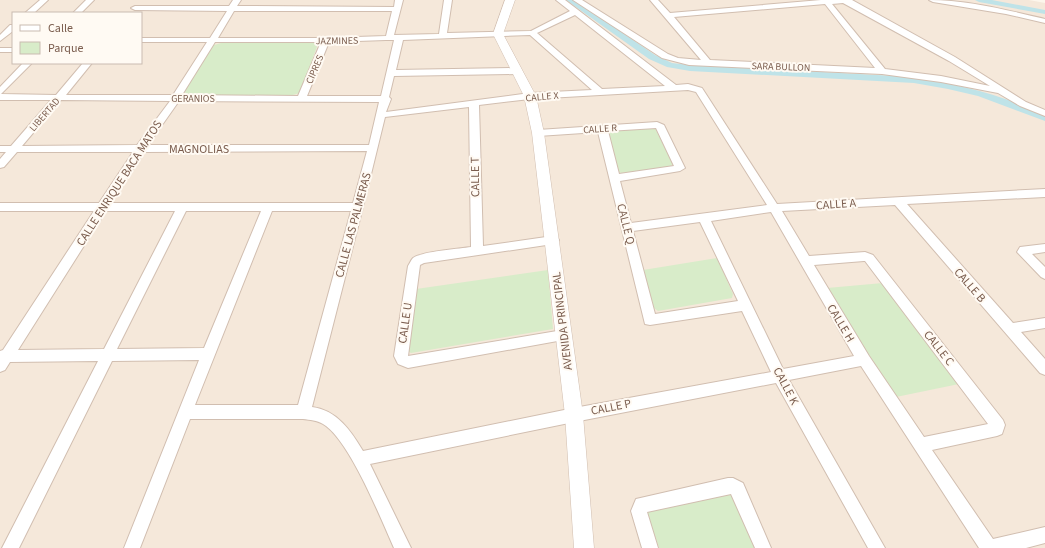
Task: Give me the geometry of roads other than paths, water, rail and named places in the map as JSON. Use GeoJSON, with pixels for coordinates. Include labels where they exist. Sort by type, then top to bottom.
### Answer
{"type":"FeatureCollection","features":[{"type":"Feature","properties":{"kind":"street"},"geometry":{"type":"LineString","coordinates":[[30,12],[44,0]]}},
{"type":"Feature","properties":{"kind":"street"},"geometry":{"type":"LineString","coordinates":[[78,12],[90,0]]}},
{"type":"Feature","properties":{"kind":"street"},"geometry":{"type":"LineString","coordinates":[[133,10],[142,0]]}},
{"type":"Feature","properties":{"kind":"street","name":"CALLE LAS PALMERAS"},"geometry":{"type":"LineString","coordinates":[[303,412],[386,99],[392,73],[396,9],[399,0]]}},
{"type":"Feature","properties":{"kind":"street"},"geometry":{"type":"LineString","coordinates":[[443,37],[448,0]]}},
{"type":"Feature","properties":{"kind":"street"},"geometry":{"type":"LineString","coordinates":[[498,34],[510,0]]}},
{"type":"Feature","properties":{"kind":"street"},"geometry":{"type":"LineString","coordinates":[[560,0],[674,88]]}},
{"type":"Feature","properties":{"kind":"street","name":"SARA BULLON"},"geometry":{"type":"LineString","coordinates":[[577,0],[665,56],[683,61],[882,71],[940,78],[1001,92]]}},
{"type":"Feature","properties":{"kind":"street"},"geometry":{"type":"LineString","coordinates":[[654,0],[708,63]]}},
{"type":"Feature","properties":{"kind":"street"},"geometry":{"type":"LineString","coordinates":[[668,15],[846,0],[952,59],[992,83],[1001,92],[1023,104],[1045,113]]}},
{"type":"Feature","properties":{"kind":"street"},"geometry":{"type":"LineString","coordinates":[[932,0],[1006,12],[1045,21]]}},
{"type":"Feature","properties":{"kind":"street"},"geometry":{"type":"LineString","coordinates":[[826,1],[882,71]]}},
{"type":"Feature","properties":{"kind":"street"},"geometry":{"type":"LineString","coordinates":[[133,10],[234,4],[396,9]]}},
{"type":"Feature","properties":{"kind":"street","name":"CALLE ENRIQUE BACA MATOS"},"geometry":{"type":"LineString","coordinates":[[2,359],[140,149],[176,98],[234,4]]}},
{"type":"Feature","properties":{"kind":"street"},"geometry":{"type":"LineString","coordinates":[[575,12],[532,33],[600,92]]}},
{"type":"Feature","properties":{"kind":"street"},"geometry":{"type":"LineString","coordinates":[[0,39],[12,28]]}},
{"type":"Feature","properties":{"kind":"street","name":"JAZMINES"},"geometry":{"type":"LineString","coordinates":[[142,40],[326,40],[532,33]]}},
{"type":"Feature","properties":{"kind":"street","name":"AVENIDA PRINCIPAL"},"geometry":{"type":"LineString","coordinates":[[498,34],[530,96],[538,133],[574,415],[584,548]]}},
{"type":"Feature","properties":{"kind":"street","name":"CIPRES"},"geometry":{"type":"LineString","coordinates":[[302,98],[326,40]]}},
{"type":"Feature","properties":{"kind":"street"},"geometry":{"type":"LineString","coordinates":[[0,50],[12,50]]}},
{"type":"Feature","properties":{"kind":"street"},"geometry":{"type":"LineString","coordinates":[[0,92],[27,64]]}},
{"type":"Feature","properties":{"kind":"street","name":"LIBERTAD"},"geometry":{"type":"LineString","coordinates":[[0,165],[87,64]]}},
{"type":"Feature","properties":{"kind":"street"},"geometry":{"type":"LineString","coordinates":[[392,73],[517,71]]}},
{"type":"Feature","properties":{"kind":"street","name":"CALLE X"},"geometry":{"type":"LineString","coordinates":[[382,115],[530,96],[692,87],[702,92]]}},
{"type":"Feature","properties":{"kind":"street","name":"CALLE H"},"geometry":{"type":"LineString","coordinates":[[702,92],[774,208],[864,360],[991,548]]}},
{"type":"Feature","properties":{"kind":"street","name":"GERANIOS"},"geometry":{"type":"LineString","coordinates":[[0,97],[386,99]]}},
{"type":"Feature","properties":{"kind":"street","name":"CALLE T"},"geometry":{"type":"LineString","coordinates":[[474,104],[477,251]]}},
{"type":"Feature","properties":{"kind":"street","name":"CALLE R"},"geometry":{"type":"LineString","coordinates":[[538,133],[602,128],[661,127],[680,168],[615,178]]}},
{"type":"Feature","properties":{"kind":"street","name":"CALLE Q"},"geometry":{"type":"LineString","coordinates":[[602,128],[650,320],[746,304]]}},
{"type":"Feature","properties":{"kind":"street","name":"MAGNOLIAS"},"geometry":{"type":"LineString","coordinates":[[0,149],[373,148]]}},
{"type":"Feature","properties":{"kind":"street","name":"CALLE A"},"geometry":{"type":"LineString","coordinates":[[628,228],[774,208],[896,200],[1045,193]]}},
{"type":"Feature","properties":{"kind":"street","name":"CALLE B"},"geometry":{"type":"LineString","coordinates":[[896,200],[1009,330],[1045,369]]}},
{"type":"Feature","properties":{"kind":"street"},"geometry":{"type":"LineString","coordinates":[[10,548],[183,206]]}},
{"type":"Feature","properties":{"kind":"street"},"geometry":{"type":"LineString","coordinates":[[132,548],[268,206]]}},
{"type":"Feature","properties":{"kind":"street"},"geometry":{"type":"LineString","coordinates":[[0,207],[358,206]]}},
{"type":"Feature","properties":{"kind":"street","name":"CALLE K"},"geometry":{"type":"LineString","coordinates":[[704,218],[779,375],[877,548]]}},
{"type":"Feature","properties":{"kind":"street","name":"CALLE U"},"geometry":{"type":"LineString","coordinates":[[552,240],[422,259],[416,262],[414,266],[401,356],[403,360],[408,362],[563,335]]}},
{"type":"Feature","properties":{"kind":"street"},"geometry":{"type":"LineString","coordinates":[[1045,248],[1024,250],[1023,252],[1045,274]]}},
{"type":"Feature","properties":{"kind":"street","name":"CALLE C"},"geometry":{"type":"LineString","coordinates":[[804,261],[865,256],[869,258],[998,425],[997,429],[920,445]]}},
{"type":"Feature","properties":{"kind":"street"},"geometry":{"type":"LineString","coordinates":[[1009,330],[1045,323]]}},
{"type":"Feature","properties":{"kind":"street"},"geometry":{"type":"LineString","coordinates":[[2,359],[107,355],[208,354]]}},
{"type":"Feature","properties":{"kind":"street","name":"CALLE P"},"geometry":{"type":"LineString","coordinates":[[360,459],[574,415],[864,360]]}},
{"type":"Feature","properties":{"kind":"street"},"geometry":{"type":"LineString","coordinates":[[186,412],[303,412],[317,414],[330,420],[346,437],[360,459],[397,546]]}},
{"type":"Feature","properties":{"kind":"street"},"geometry":{"type":"LineString","coordinates":[[650,548],[638,511],[642,505],[728,486],[733,486],[737,489],[763,548]]}},
{"type":"Feature","properties":{"kind":"street"},"geometry":{"type":"LineString","coordinates":[[991,548],[1045,535]]}},
{"type":"Feature","properties":{"kind":"waterway"},"geometry":{"type":"LineString","coordinates":[[570,0],[652,57],[670,65],[690,68],[914,80],[981,94],[1045,118]]}},
{"type":"Feature","properties":{"kind":"waterway"},"geometry":{"type":"LineString","coordinates":[[979,0],[1045,12]]}}]}
